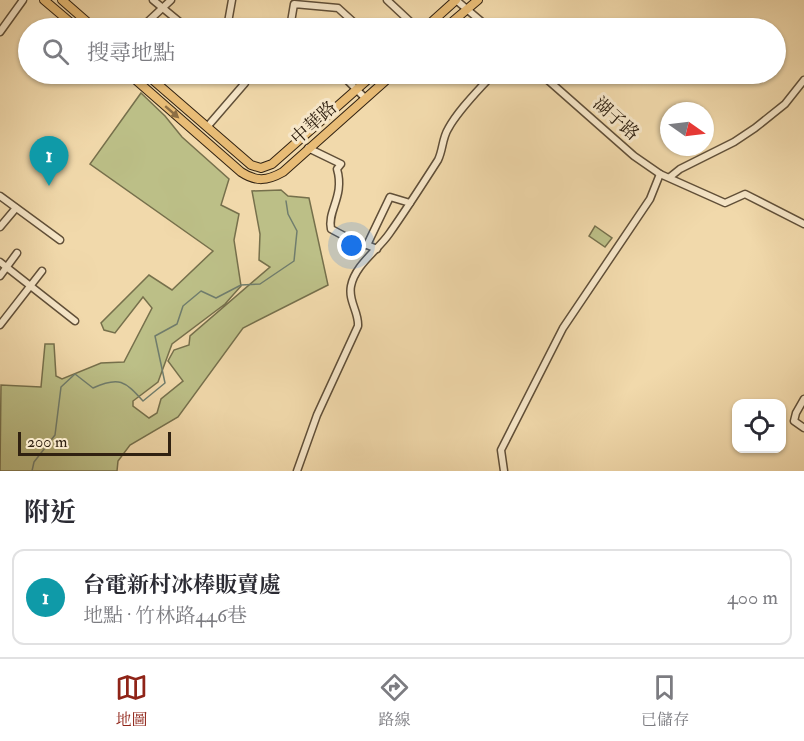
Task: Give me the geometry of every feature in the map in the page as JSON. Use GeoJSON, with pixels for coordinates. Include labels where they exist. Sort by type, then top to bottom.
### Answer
{"type":"FeatureCollection","features":[{"type":"Feature","properties":{"kind":"main road"},"geometry":{"type":"LineString","coordinates":[[44,0],[65,18]]}},
{"type":"Feature","properties":{"kind":"main road"},"geometry":{"type":"LineString","coordinates":[[62,0],[83,18]]}},
{"type":"Feature","properties":{"kind":"main road"},"geometry":{"type":"LineString","coordinates":[[436,18],[456,0]]}},
{"type":"Feature","properties":{"kind":"main road"},"geometry":{"type":"LineString","coordinates":[[457,18],[478,0]]}},
{"type":"Feature","properties":{"kind":"main road","name":"中華路"},"geometry":{"type":"LineString","coordinates":[[140,84],[241,172],[251,179],[263,180],[283,172],[381,84]]}},
{"type":"Feature","properties":{"kind":"main road"},"geometry":{"type":"LineString","coordinates":[[158,84],[207,127]]}},
{"type":"Feature","properties":{"kind":"main road","name":"中華路"},"geometry":{"type":"LineString","coordinates":[[207,127],[251,165],[261,168],[272,164],[361,84]]}},
{"type":"Feature","properties":{"kind":"street"},"geometry":{"type":"LineString","coordinates":[[0,32],[22,0]]}},
{"type":"Feature","properties":{"kind":"street"},"geometry":{"type":"LineString","coordinates":[[153,0],[174,18]]}},
{"type":"Feature","properties":{"kind":"street"},"geometry":{"type":"LineString","coordinates":[[151,18],[171,0]]}},
{"type":"Feature","properties":{"kind":"street"},"geometry":{"type":"LineString","coordinates":[[229,18],[232,0]]}},
{"type":"Feature","properties":{"kind":"street"},"geometry":{"type":"LineString","coordinates":[[387,0],[406,18]]}},
{"type":"Feature","properties":{"kind":"street"},"geometry":{"type":"LineString","coordinates":[[456,0],[477,18]]}},
{"type":"Feature","properties":{"kind":"street"},"geometry":{"type":"LineString","coordinates":[[292,18],[294,4],[338,8],[349,18]]}},
{"type":"Feature","properties":{"kind":"street"},"geometry":{"type":"LineString","coordinates":[[670,177],[680,168],[734,142],[755,128],[785,104],[804,80]]}},
{"type":"Feature","properties":{"kind":"street"},"geometry":{"type":"LineString","coordinates":[[207,127],[244,84]]}},
{"type":"Feature","properties":{"kind":"street"},"geometry":{"type":"LineString","coordinates":[[352,84],[365,98]]}},
{"type":"Feature","properties":{"kind":"street"},"geometry":{"type":"LineString","coordinates":[[297,471],[317,415],[358,326],[359,319],[350,295],[351,284],[369,255],[388,235],[438,160],[442,153],[446,132],[452,122],[485,84]]}},
{"type":"Feature","properties":{"kind":"street","name":"湖子路"},"geometry":{"type":"LineString","coordinates":[[552,84],[634,156],[660,174],[725,203],[745,194],[804,224]]}},
{"type":"Feature","properties":{"kind":"street"},"geometry":{"type":"LineString","coordinates":[[308,148],[341,164],[337,170],[340,190],[330,223],[331,229],[361,245],[377,249]]}},
{"type":"Feature","properties":{"kind":"street"},"geometry":{"type":"LineString","coordinates":[[504,471],[501,450],[563,328],[650,199],[660,174]]}},
{"type":"Feature","properties":{"kind":"street"},"geometry":{"type":"LineString","coordinates":[[0,196],[60,240]]}},
{"type":"Feature","properties":{"kind":"street"},"geometry":{"type":"LineString","coordinates":[[367,245],[390,197],[410,203]]}},
{"type":"Feature","properties":{"kind":"street"},"geometry":{"type":"LineString","coordinates":[[0,227],[16,208]]}},
{"type":"Feature","properties":{"kind":"street"},"geometry":{"type":"LineString","coordinates":[[0,276],[17,253]]}},
{"type":"Feature","properties":{"kind":"street"},"geometry":{"type":"LineString","coordinates":[[0,262],[75,321]]}},
{"type":"Feature","properties":{"kind":"street"},"geometry":{"type":"LineString","coordinates":[[0,325],[42,271]]}},
{"type":"Feature","properties":{"kind":"street"},"geometry":{"type":"LineString","coordinates":[[804,399],[794,421],[804,428]]}},
{"type":"Feature","properties":{"kind":"green space"},"geometry":{"type":"Polygon","coordinates":[[[141,93],[165,116],[182,137],[229,179],[221,205],[239,214],[234,240],[241,286],[225,304],[172,344],[158,382],[133,401],[133,406],[149,418],[157,413],[161,399],[183,381],[168,361],[174,350],[189,345],[190,336],[270,267],[259,260],[260,234],[252,191],[281,190],[288,196],[309,198],[328,285],[243,328],[178,417],[130,445],[118,461],[117,471],[0,471],[1,385],[41,387],[45,344],[54,344],[56,376],[62,379],[101,363],[124,362],[152,308],[143,297],[115,333],[104,330],[101,323],[149,275],[172,290],[213,251],[90,164],[141,93]]]}},
{"type":"Feature","properties":{"kind":"green space"},"geometry":{"type":"Polygon","coordinates":[[[595,226],[612,238],[605,247],[589,236],[595,226]]]}},
{"type":"Feature","properties":{"kind":"waterway"},"geometry":{"type":"LineString","coordinates":[[32,471],[34,462],[55,435],[61,387],[75,374],[93,388],[109,382],[121,382],[143,401],[165,383],[155,336],[177,324],[183,306],[201,291],[216,298],[241,285],[260,284],[294,261],[297,231],[288,214],[286,201]]}},
{"type":"Feature","properties":{"kind":"place","name":"台電新村冰棒販賣處"},"geometry":{"type":"Point","coordinates":[49,186]}}]}
